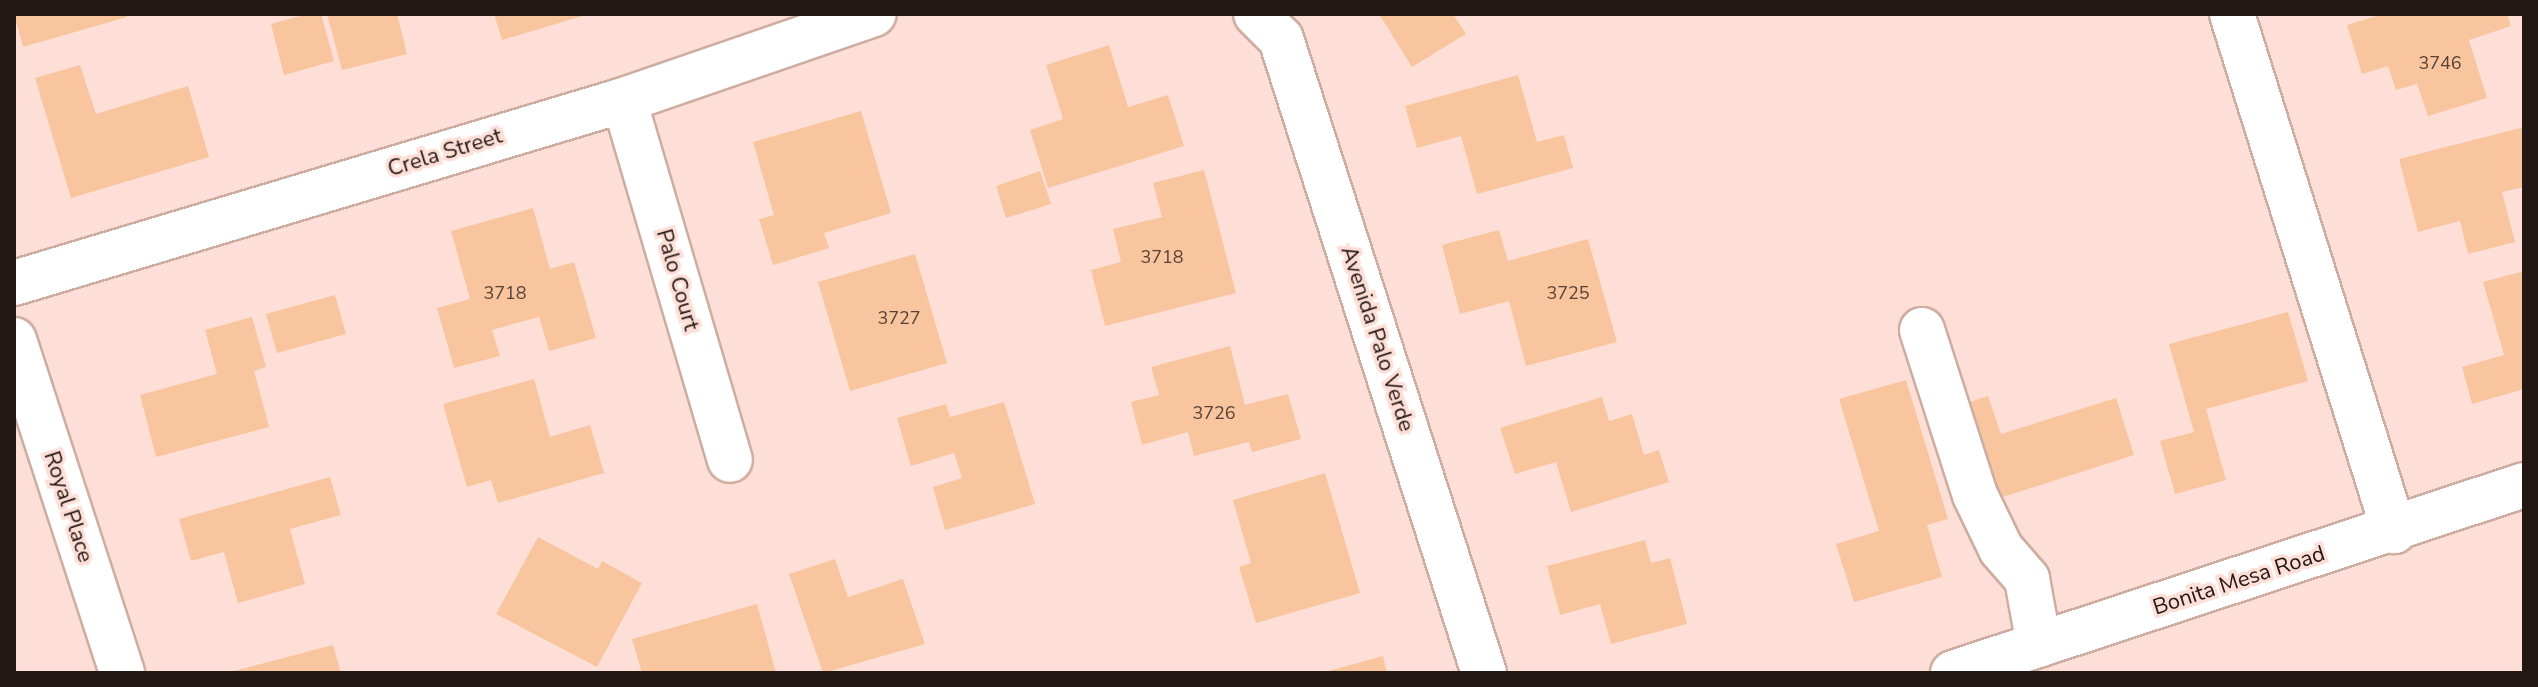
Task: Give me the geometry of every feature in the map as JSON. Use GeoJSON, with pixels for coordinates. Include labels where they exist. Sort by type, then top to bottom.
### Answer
{"type":"FeatureCollection","features":[{"type":"Feature","properties":{"kind":"street","name":"Crela Street"},"geometry":{"type":"LineString","coordinates":[[14,283],[624,100],[874,14]]}},
{"type":"Feature","properties":{"kind":"street","name":"Avenida Palo Verde"},"geometry":{"type":"LineString","coordinates":[[1256,14],[1281,39],[1484,673]]}},
{"type":"Feature","properties":{"kind":"street"},"geometry":{"type":"LineString","coordinates":[[2232,14],[2394,531]]}},
{"type":"Feature","properties":{"kind":"street","name":"Palo Court"},"geometry":{"type":"LineString","coordinates":[[624,100],[730,460]]}},
{"type":"Feature","properties":{"kind":"street"},"geometry":{"type":"LineString","coordinates":[[1922,330],[1975,495],[2001,549],[2027,579],[2039,645]]}},
{"type":"Feature","properties":{"kind":"street","name":"Royal Place"},"geometry":{"type":"LineString","coordinates":[[14,340],[122,673]]}},
{"type":"Feature","properties":{"kind":"street","name":"Bonita Mesa Road"},"geometry":{"type":"LineString","coordinates":[[1953,673],[2394,531],[2524,485]]}},
{"type":"Feature","properties":{"kind":"building"},"geometry":{"type":"Polygon","coordinates":[[[14,14],[127,14],[127,17],[23,47],[14,14]]]}},
{"type":"Feature","properties":{"kind":"building"},"geometry":{"type":"Polygon","coordinates":[[[307,14],[321,14],[334,61],[284,75],[271,24],[307,14]]]}},
{"type":"Feature","properties":{"kind":"building"},"geometry":{"type":"Polygon","coordinates":[[[327,14],[397,14],[407,54],[342,70],[327,14]]]}},
{"type":"Feature","properties":{"kind":"building"},"geometry":{"type":"Polygon","coordinates":[[[494,14],[586,14],[586,15],[502,40],[494,14]]]}},
{"type":"Feature","properties":{"kind":"building"},"geometry":{"type":"Polygon","coordinates":[[[1379,14],[1453,14],[1466,34],[1412,67],[1379,14]]]}},
{"type":"Feature","properties":{"kind":"building"},"geometry":{"type":"Polygon","coordinates":[[[2383,14],[2507,14],[2511,26],[2469,40],[2487,98],[2428,116],[2417,84],[2396,90],[2388,66],[2362,74],[2347,25],[2383,14]]]}},
{"type":"Feature","properties":{"kind":"building"},"geometry":{"type":"Polygon","coordinates":[[[1109,45],[1128,107],[1168,95],[1184,146],[1048,188],[1030,130],[1063,119],[1046,65],[1109,45]]]}},
{"type":"Feature","properties":{"kind":"building"},"geometry":{"type":"Polygon","coordinates":[[[80,65],[96,114],[188,86],[209,157],[71,198],[35,78],[80,65]]]}},
{"type":"Feature","properties":{"kind":"building"},"geometry":{"type":"Polygon","coordinates":[[[1518,75],[1537,142],[1564,135],[1573,168],[1477,194],[1461,136],[1417,148],[1405,106],[1518,75]]]}},
{"type":"Feature","properties":{"kind":"building"},"geometry":{"type":"Polygon","coordinates":[[[861,111],[891,213],[824,233],[829,248],[773,265],[759,219],[774,215],[753,142],[861,111]]]}},
{"type":"Feature","properties":{"kind":"building"},"geometry":{"type":"Polygon","coordinates":[[[2524,127],[2524,187],[2502,192],[2515,242],[2468,254],[2460,221],[2418,232],[2399,159],[2524,127]]]}},
{"type":"Feature","properties":{"kind":"building"},"geometry":{"type":"Polygon","coordinates":[[[1204,170],[1236,293],[1105,326],[1091,270],[1121,262],[1113,229],[1162,217],[1153,183],[1204,170]]]}},
{"type":"Feature","properties":{"kind":"building"},"geometry":{"type":"Polygon","coordinates":[[[1040,171],[1051,204],[1006,218],[996,186],[1040,171]]]}},
{"type":"Feature","properties":{"kind":"building"},"geometry":{"type":"Polygon","coordinates":[[[533,208],[550,269],[574,262],[596,338],[549,351],[539,317],[492,330],[500,356],[454,368],[437,308],[470,299],[451,231],[533,208]]]}},
{"type":"Feature","properties":{"kind":"building"},"geometry":{"type":"Polygon","coordinates":[[[1499,230],[1508,261],[1588,239],[1617,342],[1526,366],[1509,301],[1460,314],[1442,245],[1499,230]]]}},
{"type":"Feature","properties":{"kind":"building"},"geometry":{"type":"Polygon","coordinates":[[[915,254],[947,363],[850,391],[818,282],[915,254]]]}},
{"type":"Feature","properties":{"kind":"building"},"geometry":{"type":"Polygon","coordinates":[[[2524,271],[2524,389],[2472,404],[2462,367],[2504,355],[2483,282],[2524,271]]]}},
{"type":"Feature","properties":{"kind":"building"},"geometry":{"type":"Polygon","coordinates":[[[335,295],[346,334],[277,353],[266,314],[335,295]]]}},
{"type":"Feature","properties":{"kind":"building"},"geometry":{"type":"Polygon","coordinates":[[[2288,312],[2308,381],[2206,409],[2226,480],[2175,494],[2160,441],[2194,432],[2169,344],[2288,312]]]}},
{"type":"Feature","properties":{"kind":"building"},"geometry":{"type":"Polygon","coordinates":[[[252,317],[266,367],[254,371],[269,427],[156,457],[140,395],[217,374],[205,330],[252,317]]]}},
{"type":"Feature","properties":{"kind":"building"},"geometry":{"type":"Polygon","coordinates":[[[1230,346],[1245,405],[1288,394],[1301,439],[1252,452],[1249,442],[1194,456],[1188,432],[1142,445],[1131,402],[1159,395],[1151,367],[1230,346]]]}},
{"type":"Feature","properties":{"kind":"building"},"geometry":{"type":"Polygon","coordinates":[[[534,379],[550,437],[590,425],[604,473],[498,503],[491,480],[467,487],[443,404],[534,379]]]}},
{"type":"Feature","properties":{"kind":"building"},"geometry":{"type":"Polygon","coordinates":[[[1906,380],[1948,519],[1927,525],[1942,577],[1854,602],[1836,544],[1879,531],[1839,399],[1906,380]]]}},
{"type":"Feature","properties":{"kind":"building"},"geometry":{"type":"Polygon","coordinates":[[[1988,396],[2001,434],[2116,398],[2134,455],[1984,503],[1954,407],[1988,396]]]}},
{"type":"Feature","properties":{"kind":"building"},"geometry":{"type":"Polygon","coordinates":[[[1602,397],[1609,421],[1632,414],[1644,455],[1659,450],[1669,482],[1571,512],[1556,462],[1515,474],[1500,428],[1602,397]]]}},
{"type":"Feature","properties":{"kind":"building"},"geometry":{"type":"Polygon","coordinates":[[[1004,402],[1035,504],[945,530],[933,487],[962,478],[954,453],[911,466],[897,418],[946,404],[950,417],[1004,402]]]}},
{"type":"Feature","properties":{"kind":"building"},"geometry":{"type":"Polygon","coordinates":[[[1325,473],[1360,593],[1256,623],[1239,567],[1251,563],[1233,500],[1325,473]]]}},
{"type":"Feature","properties":{"kind":"building"},"geometry":{"type":"Polygon","coordinates":[[[330,477],[341,515],[290,529],[305,584],[238,603],[224,552],[191,561],[179,519],[330,477]]]}},
{"type":"Feature","properties":{"kind":"building"},"geometry":{"type":"Polygon","coordinates":[[[538,537],[598,569],[602,561],[642,583],[597,667],[496,614],[538,537]]]}},
{"type":"Feature","properties":{"kind":"building"},"geometry":{"type":"Polygon","coordinates":[[[1645,540],[1651,563],[1670,558],[1687,624],[1611,644],[1600,604],[1560,615],[1547,566],[1645,540]]]}},
{"type":"Feature","properties":{"kind":"building"},"geometry":{"type":"Polygon","coordinates":[[[835,559],[848,597],[903,579],[925,644],[823,673],[789,574],[835,559]]]}},
{"type":"Feature","properties":{"kind":"building"},"geometry":{"type":"Polygon","coordinates":[[[757,604],[776,673],[642,673],[632,639],[757,604]]]}},
{"type":"Feature","properties":{"kind":"building"},"geometry":{"type":"Polygon","coordinates":[[[333,645],[341,673],[230,673],[230,672],[333,645]]]}},
{"type":"Feature","properties":{"kind":"building"},"geometry":{"type":"Polygon","coordinates":[[[1383,656],[1387,673],[1325,673],[1325,672],[1383,656]]]}}]}
